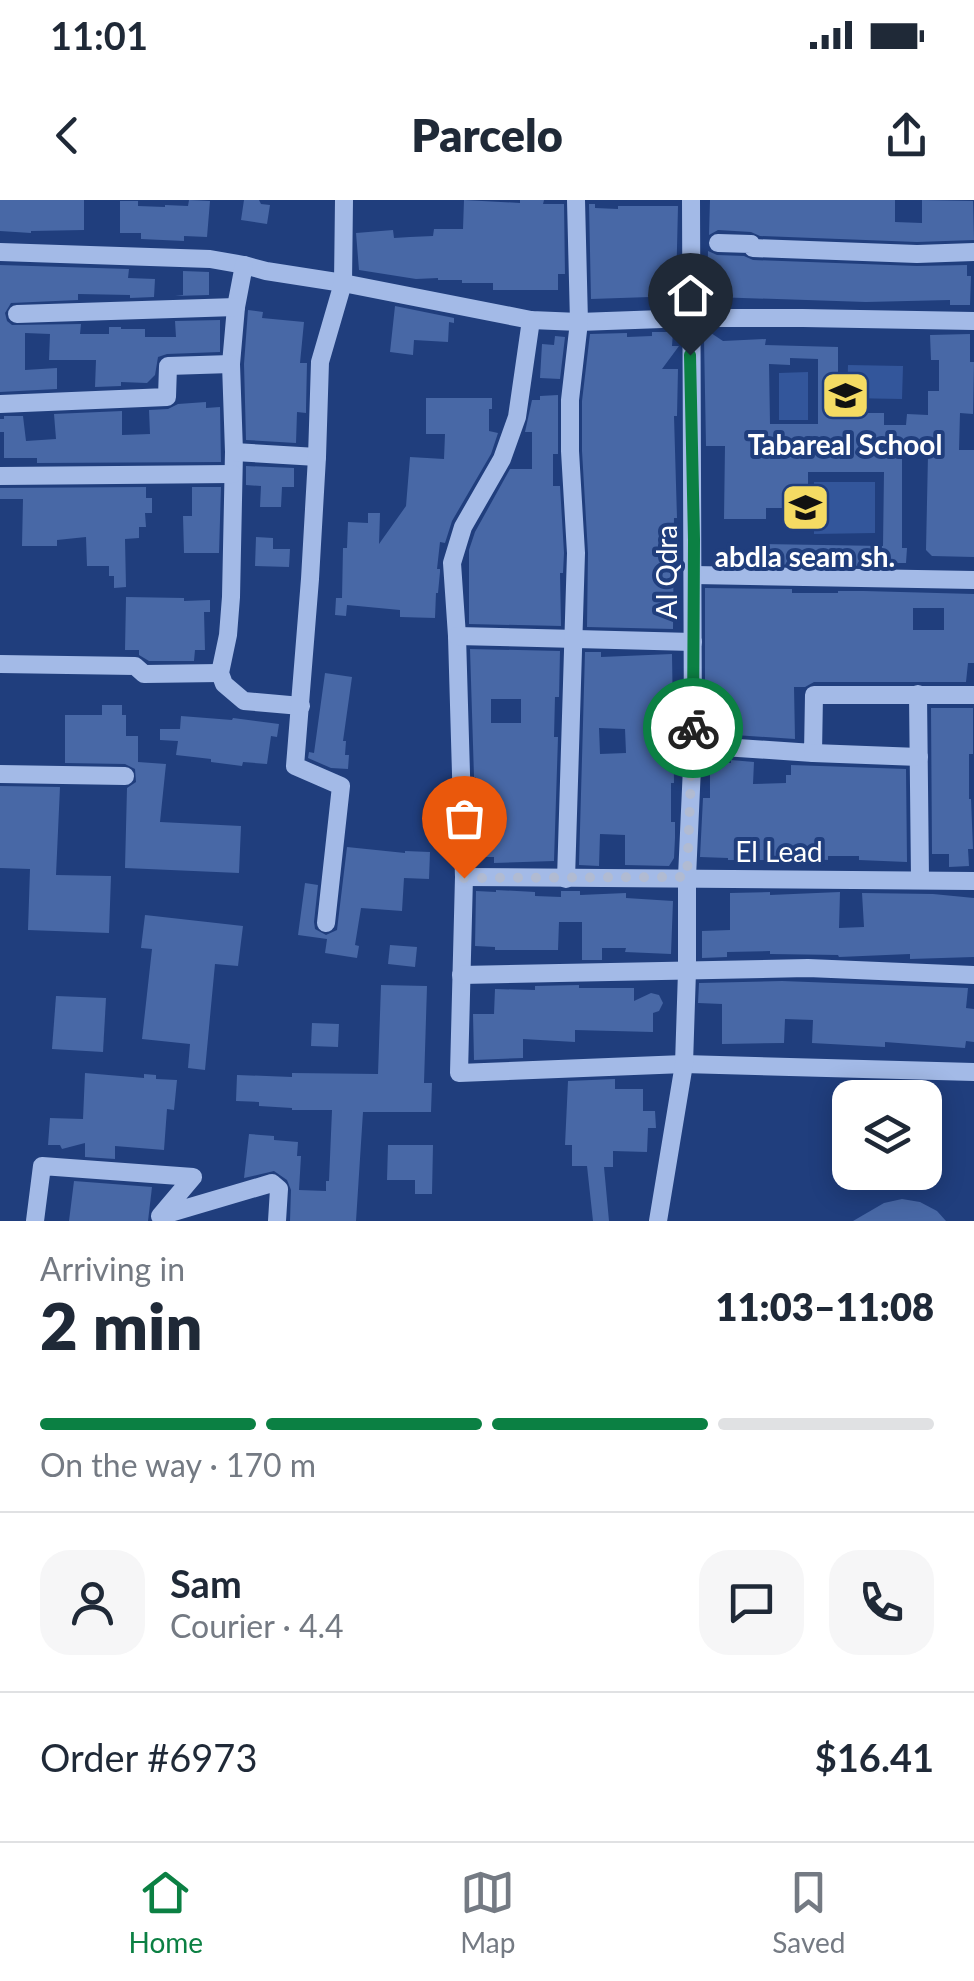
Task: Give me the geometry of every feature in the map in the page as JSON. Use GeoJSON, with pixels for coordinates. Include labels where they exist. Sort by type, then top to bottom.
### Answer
{"type":"FeatureCollection","features":[{"type":"Feature","properties":{"kind":"street"},"geometry":{"type":"LineString","coordinates":[[326,923],[341,786],[295,766],[320,362],[343,283],[344,200]]}},
{"type":"Feature","properties":{"kind":"street"},"geometry":{"type":"LineString","coordinates":[[566,879],[576,534],[570,400],[578,322],[576,200]]}},
{"type":"Feature","properties":{"kind":"street","name":"Al Qdra"},"geometry":{"type":"LineString","coordinates":[[658,1221],[684,1064],[694,745],[691,200]]}},
{"type":"Feature","properties":{"kind":"street"},"geometry":{"type":"LineString","coordinates":[[718,243],[850,252],[974,252]]}},
{"type":"Feature","properties":{"kind":"street"},"geometry":{"type":"LineString","coordinates":[[0,252],[210,259],[531,320],[974,321]]}},
{"type":"Feature","properties":{"kind":"street"},"geometry":{"type":"LineString","coordinates":[[244,264],[230,364],[234,452],[231,597],[220,673],[224,684],[244,702],[301,706]]}},
{"type":"Feature","properties":{"kind":"street"},"geometry":{"type":"LineString","coordinates":[[17,314],[236,307]]}},
{"type":"Feature","properties":{"kind":"street"},"geometry":{"type":"LineString","coordinates":[[531,320],[517,417],[502,459],[463,526],[452,563],[464,878],[458,1073],[684,1064],[974,1072]]}},
{"type":"Feature","properties":{"kind":"street"},"geometry":{"type":"LineString","coordinates":[[0,404],[167,397],[168,366],[230,364]]}},
{"type":"Feature","properties":{"kind":"street"},"geometry":{"type":"LineString","coordinates":[[234,452],[317,457]]}},
{"type":"Feature","properties":{"kind":"street"},"geometry":{"type":"LineString","coordinates":[[0,476],[234,474]]}},
{"type":"Feature","properties":{"kind":"street"},"geometry":{"type":"LineString","coordinates":[[694,575],[974,580]]}},
{"type":"Feature","properties":{"kind":"street"},"geometry":{"type":"LineString","coordinates":[[457,636],[693,642]]}},
{"type":"Feature","properties":{"kind":"street"},"geometry":{"type":"LineString","coordinates":[[0,664],[135,666],[144,674],[220,673]]}},
{"type":"Feature","properties":{"kind":"street"},"geometry":{"type":"LineString","coordinates":[[918,694],[920,879]]}},
{"type":"Feature","properties":{"kind":"street"},"geometry":{"type":"LineString","coordinates":[[812,753],[814,695],[974,695]]}},
{"type":"Feature","properties":{"kind":"street"},"geometry":{"type":"LineString","coordinates":[[694,745],[919,757]]}},
{"type":"Feature","properties":{"kind":"street"},"geometry":{"type":"LineString","coordinates":[[0,774],[126,776]]}},
{"type":"Feature","properties":{"kind":"street","name":"El Lead"},"geometry":{"type":"LineString","coordinates":[[464,878],[974,881]]}},
{"type":"Feature","properties":{"kind":"street"},"geometry":{"type":"LineString","coordinates":[[461,975],[808,968],[974,976]]}},
{"type":"Feature","properties":{"kind":"street"},"geometry":{"type":"LineString","coordinates":[[34,1221],[42,1166],[192,1177],[160,1216],[272,1183],[279,1189],[276,1221]]}},
{"type":"Feature","properties":{"kind":"shaded area"},"geometry":{"type":"Polygon","coordinates":[[[848,365],[903,366],[902,399],[847,398],[848,365]]]}},
{"type":"Feature","properties":{"kind":"shaded area"},"geometry":{"type":"Polygon","coordinates":[[[808,372],[808,420],[779,420],[779,373],[808,372]]]}},
{"type":"Feature","properties":{"kind":"shaded area"},"geometry":{"type":"Polygon","coordinates":[[[814,482],[875,482],[875,533],[814,534],[814,482]]]}},
{"type":"Feature","properties":{"kind":"building"},"geometry":{"type":"Polygon","coordinates":[[[0,200],[84,200],[84,230],[0,231],[0,200]]]}},
{"type":"Feature","properties":{"kind":"building"},"geometry":{"type":"Polygon","coordinates":[[[189,200],[210,201],[207,237],[184,236],[184,241],[141,239],[141,233],[120,233],[120,201],[165,207],[188,206],[189,200]]]}},
{"type":"Feature","properties":{"kind":"building"},"geometry":{"type":"Polygon","coordinates":[[[244,200],[270,205],[267,224],[241,220],[244,200]]]}},
{"type":"Feature","properties":{"kind":"building"},"geometry":{"type":"Polygon","coordinates":[[[464,200],[544,200],[543,204],[564,204],[565,274],[558,274],[558,290],[493,290],[493,283],[416,279],[359,270],[356,233],[393,230],[394,238],[433,236],[434,229],[463,229],[464,200]]]}},
{"type":"Feature","properties":{"kind":"building"},"geometry":{"type":"Polygon","coordinates":[[[710,200],[895,200],[895,222],[922,223],[922,200],[973,201],[974,240],[917,242],[760,236],[718,230],[709,235],[710,200]]]}},
{"type":"Feature","properties":{"kind":"building"},"geometry":{"type":"Polygon","coordinates":[[[589,204],[618,209],[678,206],[676,291],[669,299],[591,299],[589,204]]]}},
{"type":"Feature","properties":{"kind":"building"},"geometry":{"type":"Polygon","coordinates":[[[708,251],[753,260],[967,265],[967,276],[971,276],[970,305],[950,305],[950,300],[866,302],[714,297],[707,289],[708,251]]]}},
{"type":"Feature","properties":{"kind":"building"},"geometry":{"type":"Polygon","coordinates":[[[0,265],[129,269],[128,278],[155,279],[154,297],[78,294],[78,300],[11,303],[5,313],[12,325],[81,324],[80,334],[109,334],[109,327],[121,327],[145,329],[145,337],[176,337],[175,321],[220,320],[220,352],[167,354],[158,357],[155,375],[147,383],[95,387],[96,360],[49,360],[50,334],[25,333],[25,370],[57,368],[57,389],[0,392],[0,265]]]}},
{"type":"Feature","properties":{"kind":"building"},"geometry":{"type":"Polygon","coordinates":[[[183,271],[209,272],[209,295],[175,296],[183,295],[183,271]]]}},
{"type":"Feature","properties":{"kind":"building"},"geometry":{"type":"Polygon","coordinates":[[[395,306],[454,318],[454,323],[449,322],[448,342],[414,340],[413,355],[390,352],[395,306]]]}},
{"type":"Feature","properties":{"kind":"building"},"geometry":{"type":"Polygon","coordinates":[[[248,310],[263,312],[262,318],[304,322],[300,363],[307,363],[306,413],[297,412],[296,443],[246,440],[244,364],[248,310]]]}},
{"type":"Feature","properties":{"kind":"building"},"geometry":{"type":"Polygon","coordinates":[[[652,332],[673,332],[672,346],[679,346],[662,369],[678,369],[674,416],[677,518],[673,629],[587,627],[582,401],[590,334],[627,333],[627,337],[652,336],[652,332]]]}},
{"type":"Feature","properties":{"kind":"building"},"geometry":{"type":"Polygon","coordinates":[[[711,333],[723,341],[766,339],[765,345],[838,347],[838,413],[884,413],[884,425],[906,425],[907,414],[928,415],[928,391],[939,391],[939,360],[931,360],[930,335],[970,334],[973,414],[960,413],[959,450],[974,450],[974,557],[932,556],[926,550],[928,455],[905,455],[902,548],[907,548],[906,563],[754,564],[754,544],[883,546],[884,472],[808,472],[808,508],[766,508],[766,519],[724,519],[725,446],[706,446],[704,339],[711,333]],[[790,358],[790,365],[769,364],[770,424],[818,424],[818,359],[790,358]]]}},
{"type":"Feature","properties":{"kind":"building"},"geometry":{"type":"Polygon","coordinates":[[[555,336],[565,337],[560,379],[540,378],[542,344],[554,345],[555,336]]]}},
{"type":"Feature","properties":{"kind":"building"},"geometry":{"type":"Polygon","coordinates":[[[558,395],[558,454],[553,454],[553,486],[560,486],[564,553],[560,573],[561,626],[469,624],[469,550],[475,532],[510,469],[532,469],[532,432],[525,432],[532,400],[558,395]]]}},
{"type":"Feature","properties":{"kind":"building"},"geometry":{"type":"Polygon","coordinates":[[[426,398],[492,398],[489,431],[498,433],[491,454],[452,521],[445,543],[440,542],[435,618],[400,617],[400,610],[347,605],[346,616],[335,615],[336,598],[342,598],[348,522],[368,523],[368,513],[380,513],[379,544],[406,506],[410,457],[444,459],[445,434],[426,434],[426,398]]]}},
{"type":"Feature","properties":{"kind":"building"},"geometry":{"type":"Polygon","coordinates":[[[206,402],[206,408],[220,407],[221,462],[37,463],[37,458],[4,458],[0,419],[4,416],[23,416],[26,441],[56,439],[54,414],[122,411],[122,435],[150,434],[149,410],[206,402]]]}},
{"type":"Feature","properties":{"kind":"building"},"geometry":{"type":"Polygon","coordinates":[[[246,466],[294,468],[294,487],[282,487],[281,507],[260,507],[261,486],[246,485],[246,466]]]}},
{"type":"Feature","properties":{"kind":"building"},"geometry":{"type":"Polygon","coordinates":[[[146,487],[146,498],[152,498],[152,513],[145,513],[146,527],[139,527],[139,538],[125,539],[126,587],[114,588],[109,566],[87,566],[86,537],[57,540],[57,546],[22,546],[23,499],[0,499],[0,488],[146,487]]]}},
{"type":"Feature","properties":{"kind":"building"},"geometry":{"type":"Polygon","coordinates":[[[192,487],[221,487],[219,553],[184,553],[183,516],[192,516],[192,487]]]}},
{"type":"Feature","properties":{"kind":"building"},"geometry":{"type":"Polygon","coordinates":[[[256,537],[273,538],[273,549],[290,549],[289,567],[255,566],[256,537]]]}},
{"type":"Feature","properties":{"kind":"building"},"geometry":{"type":"Polygon","coordinates":[[[705,588],[792,589],[792,593],[974,594],[974,663],[968,663],[966,682],[814,682],[794,687],[795,739],[705,733],[705,588]],[[913,608],[913,630],[944,630],[944,608],[913,608]]]}},
{"type":"Feature","properties":{"kind":"building"},"geometry":{"type":"Polygon","coordinates":[[[126,597],[210,600],[210,612],[204,612],[205,650],[195,650],[194,661],[149,661],[139,655],[139,650],[125,650],[126,597]]]}},
{"type":"Feature","properties":{"kind":"building"},"geometry":{"type":"Polygon","coordinates":[[[470,649],[560,651],[559,697],[555,697],[554,737],[558,737],[554,861],[494,863],[494,857],[476,857],[470,649]],[[491,699],[491,723],[521,723],[521,699],[491,699]]]}},
{"type":"Feature","properties":{"kind":"building"},"geometry":{"type":"Polygon","coordinates":[[[585,652],[601,652],[601,657],[672,654],[674,858],[669,866],[625,865],[625,835],[600,834],[599,866],[579,865],[585,652]],[[599,728],[600,754],[626,753],[625,729],[599,728]]]}},
{"type":"Feature","properties":{"kind":"building"},"geometry":{"type":"Polygon","coordinates":[[[325,673],[352,677],[343,741],[345,755],[349,755],[348,769],[331,768],[308,758],[309,752],[314,753],[325,673]]]}},
{"type":"Feature","properties":{"kind":"building"},"geometry":{"type":"Polygon","coordinates":[[[102,705],[122,705],[126,736],[138,736],[138,762],[166,764],[160,822],[241,826],[239,873],[125,868],[127,788],[136,782],[135,769],[125,764],[65,763],[65,715],[102,715],[102,705]]]}},
{"type":"Feature","properties":{"kind":"building"},"geometry":{"type":"Polygon","coordinates":[[[931,708],[973,708],[969,799],[973,849],[968,849],[969,866],[949,867],[949,854],[932,854],[931,708]]]}},
{"type":"Feature","properties":{"kind":"building"},"geometry":{"type":"Polygon","coordinates":[[[181,716],[279,724],[277,737],[271,736],[267,764],[243,762],[242,766],[176,755],[178,741],[160,740],[160,729],[180,729],[181,716]]]}},
{"type":"Feature","properties":{"kind":"building"},"geometry":{"type":"Polygon","coordinates":[[[754,762],[753,784],[786,783],[791,765],[906,769],[907,862],[859,860],[859,856],[828,856],[828,860],[700,857],[703,798],[710,798],[710,775],[704,775],[705,763],[754,762]]]}},
{"type":"Feature","properties":{"kind":"building"},"geometry":{"type":"Polygon","coordinates":[[[0,786],[60,787],[56,875],[111,876],[109,933],[28,930],[30,869],[0,868],[0,786]]]}},
{"type":"Feature","properties":{"kind":"building"},"geometry":{"type":"Polygon","coordinates":[[[347,847],[430,852],[429,879],[404,878],[402,911],[361,908],[355,945],[359,946],[357,958],[325,953],[327,939],[298,935],[305,883],[318,885],[315,929],[326,935],[337,930],[347,847]]]}},
{"type":"Feature","properties":{"kind":"building"},"geometry":{"type":"Polygon","coordinates":[[[476,891],[561,897],[561,891],[580,891],[580,895],[626,893],[626,898],[673,901],[671,954],[602,948],[602,960],[582,960],[582,922],[559,922],[558,950],[495,950],[475,946],[476,891]]]}},
{"type":"Feature","properties":{"kind":"building"},"geometry":{"type":"Polygon","coordinates":[[[840,892],[839,928],[864,927],[862,893],[974,898],[974,957],[839,957],[770,951],[727,952],[727,957],[702,958],[702,931],[730,930],[730,893],[840,892]]]}},
{"type":"Feature","properties":{"kind":"building"},"geometry":{"type":"Polygon","coordinates":[[[145,915],[243,926],[238,966],[215,964],[205,1070],[188,1068],[190,1044],[142,1039],[152,949],[141,948],[145,915]]]}},
{"type":"Feature","properties":{"kind":"building"},"geometry":{"type":"Polygon","coordinates":[[[390,945],[417,947],[415,967],[388,964],[390,945]]]}},
{"type":"Feature","properties":{"kind":"building"},"geometry":{"type":"Polygon","coordinates":[[[782,981],[968,988],[966,1008],[974,1009],[974,1042],[966,1041],[965,1048],[885,1042],[885,1047],[812,1043],[813,1020],[785,1019],[784,1043],[722,1044],[722,1004],[698,1003],[699,983],[782,981]]]}},
{"type":"Feature","properties":{"kind":"building"},"geometry":{"type":"Polygon","coordinates":[[[381,985],[427,986],[424,1083],[432,1083],[431,1112],[363,1112],[356,1221],[290,1221],[291,1190],[287,1180],[274,1171],[244,1178],[249,1134],[298,1142],[299,1190],[326,1191],[332,1110],[292,1110],[236,1101],[237,1075],[378,1074],[381,985]]]}},
{"type":"Feature","properties":{"kind":"building"},"geometry":{"type":"Polygon","coordinates":[[[579,985],[634,988],[634,1001],[651,993],[659,995],[663,1003],[653,1013],[653,1032],[575,1030],[575,1042],[523,1039],[523,1058],[474,1060],[473,1014],[494,1014],[495,989],[579,985]]]}},
{"type":"Feature","properties":{"kind":"building"},"geometry":{"type":"Polygon","coordinates":[[[56,996],[106,998],[103,1052],[52,1049],[56,996]]]}},
{"type":"Feature","properties":{"kind":"building"},"geometry":{"type":"Polygon","coordinates":[[[312,1023],[339,1024],[338,1047],[311,1046],[312,1023]]]}},
{"type":"Feature","properties":{"kind":"building"},"geometry":{"type":"Polygon","coordinates":[[[85,1073],[144,1078],[144,1074],[177,1080],[174,1110],[167,1109],[164,1150],[115,1146],[115,1159],[85,1157],[85,1143],[62,1149],[60,1145],[48,1145],[50,1118],[83,1119],[85,1073]]]}},
{"type":"Feature","properties":{"kind":"building"},"geometry":{"type":"Polygon","coordinates":[[[615,1079],[615,1089],[643,1089],[643,1111],[655,1111],[656,1128],[648,1128],[647,1152],[613,1151],[613,1167],[604,1167],[609,1221],[593,1221],[587,1166],[572,1166],[572,1145],[565,1145],[568,1081],[615,1079]]]}},
{"type":"Feature","properties":{"kind":"building"},"geometry":{"type":"Polygon","coordinates":[[[388,1145],[433,1145],[432,1194],[415,1194],[415,1180],[387,1180],[388,1145]]]}},
{"type":"Feature","properties":{"kind":"building"},"geometry":{"type":"Polygon","coordinates":[[[74,1181],[152,1187],[148,1221],[69,1221],[74,1181]]]}},
{"type":"Feature","properties":{"kind":"building"},"geometry":{"type":"Polygon","coordinates":[[[902,1199],[920,1202],[946,1221],[853,1221],[884,1203],[902,1199]]]}},
{"type":"Feature","properties":{"kind":"way so far"},"geometry":{"type":"LineString","coordinates":[[464,878],[687,877],[693,728]]}},
{"type":"Feature","properties":{"kind":"place","name":"Tabareal School"},"geometry":{"type":"Point","coordinates":[845,396]}},
{"type":"Feature","properties":{"kind":"place","name":"abdla seam sh."},"geometry":{"type":"Point","coordinates":[805,508]}},
{"type":"Feature","properties":{"kind":"route"},"geometry":{"type":"LineString","coordinates":[[690,355],[693,728]]}}]}
